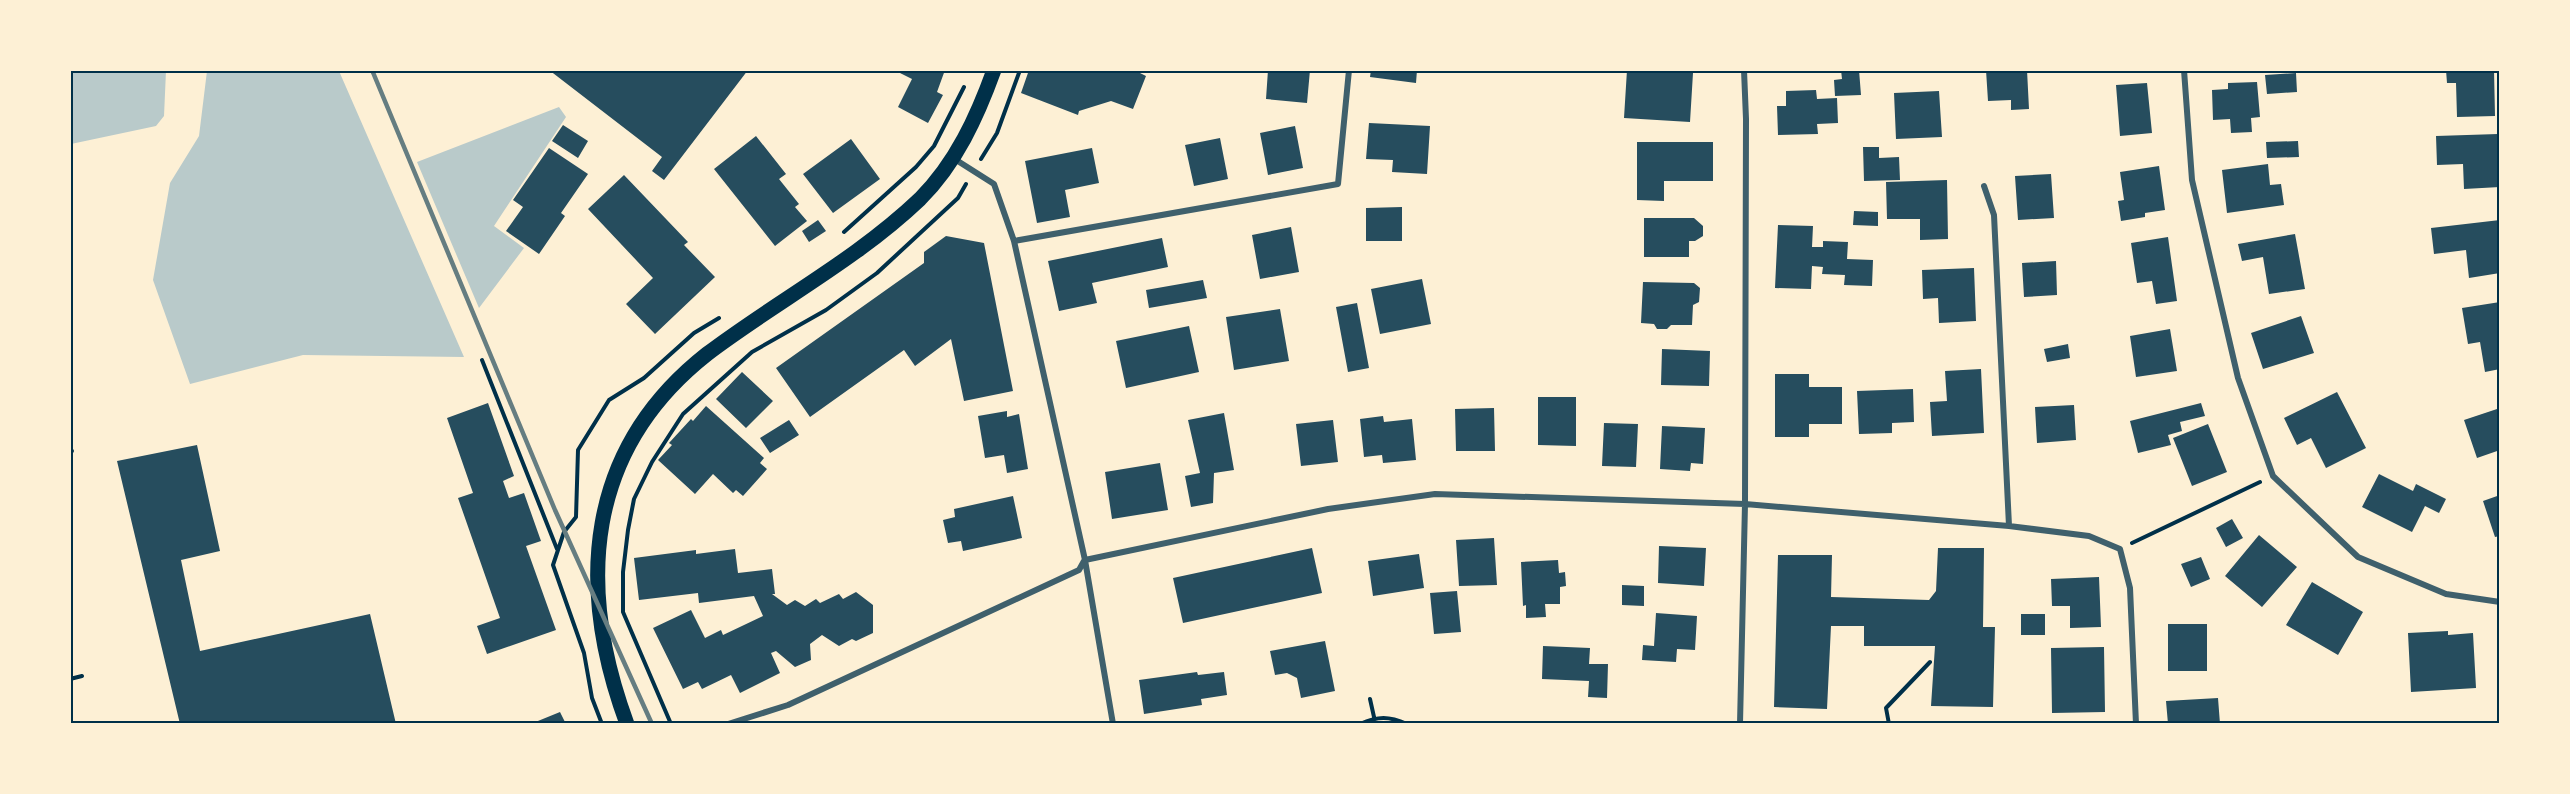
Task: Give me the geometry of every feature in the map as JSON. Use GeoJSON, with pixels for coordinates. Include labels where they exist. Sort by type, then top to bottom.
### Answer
{"type":"FeatureCollection","features":[{"type":"Feature","properties":{"kind":"main road"},"geometry":{"type":"LineString","coordinates":[[627,723],[619,701],[600,617],[597,567],[600,527],[611,484],[636,432],[660,397],[705,357],[799,292],[877,234],[919,199],[953,158],[981,109],[994,70]]}},
{"type":"Feature","properties":{"kind":"street"},"geometry":{"type":"LineString","coordinates":[[1014,241],[1338,184],[1349,70]]}},
{"type":"Feature","properties":{"kind":"street"},"geometry":{"type":"LineString","coordinates":[[1740,723],[1745,504],[1746,119],[1744,70]]}},
{"type":"Feature","properties":{"kind":"street"},"geometry":{"type":"LineString","coordinates":[[2184,70],[2195,192],[2238,378],[2273,476],[2358,557],[2446,594],[2499,602]]}},
{"type":"Feature","properties":{"kind":"street"},"geometry":{"type":"LineString","coordinates":[[953,158],[994,184],[1014,241],[1085,560],[1113,723]]}},
{"type":"Feature","properties":{"kind":"street"},"geometry":{"type":"LineString","coordinates":[[1984,186],[1994,215],[2009,526]]}},
{"type":"Feature","properties":{"kind":"street"},"geometry":{"type":"LineString","coordinates":[[728,723],[788,705],[1079,570],[1085,560],[1328,509],[1435,494],[1745,504],[2009,526],[2089,536],[2120,549],[2130,588],[2136,723]]}},
{"type":"Feature","properties":{"kind":"path"},"geometry":{"type":"LineString","coordinates":[[671,723],[623,612],[623,572],[628,530],[634,499],[652,462],[683,414],[752,352],[826,310],[877,273],[958,198],[997,133],[1020,70]]}},
{"type":"Feature","properties":{"kind":"path"},"geometry":{"type":"LineString","coordinates":[[482,360],[558,549],[553,565],[584,653],[592,698],[602,723]]}},
{"type":"Feature","properties":{"kind":"path"},"geometry":{"type":"LineString","coordinates":[[2120,549],[2273,476]]}},
{"type":"Feature","properties":{"kind":"path"},"geometry":{"type":"LineString","coordinates":[[1889,723],[1886,708],[1930,662]]}},
{"type":"Feature","properties":{"kind":"path"},"geometry":{"type":"LineString","coordinates":[[70,679],[82,676]]}},
{"type":"Feature","properties":{"kind":"path"},"geometry":{"type":"LineString","coordinates":[[1370,699],[1374,717]]}},
{"type":"Feature","properties":{"kind":"path"},"geometry":{"type":"LineString","coordinates":[[1360,723],[1374,717],[1387,716],[1407,723]]}},
{"type":"Feature","properties":{"kind":"shaded area"},"geometry":{"type":"Polygon","coordinates":[[[70,71],[166,71],[164,116],[156,126],[71,144],[70,71]]]}},
{"type":"Feature","properties":{"kind":"shaded area"},"geometry":{"type":"Polygon","coordinates":[[[207,71],[339,71],[464,357],[303,355],[190,384],[153,280],[170,183],[199,136],[207,71]]]}},
{"type":"Feature","properties":{"kind":"shaded area"},"geometry":{"type":"Polygon","coordinates":[[[559,107],[566,117],[494,226],[524,248],[479,308],[417,162],[559,107]]]}},
{"type":"Feature","properties":{"kind":"building"},"geometry":{"type":"Polygon","coordinates":[[[549,70],[748,70],[664,180],[652,171],[662,157],[549,70]]]}},
{"type":"Feature","properties":{"kind":"building"},"geometry":{"type":"Polygon","coordinates":[[[902,70],[945,70],[937,92],[943,95],[928,123],[898,107],[912,79],[900,73],[902,70]]]}},
{"type":"Feature","properties":{"kind":"building"},"geometry":{"type":"Polygon","coordinates":[[[1029,70],[1134,70],[1146,76],[1133,109],[1111,101],[1079,111],[1078,115],[1021,93],[1029,70]]]}},
{"type":"Feature","properties":{"kind":"building"},"geometry":{"type":"Polygon","coordinates":[[[1268,70],[1310,70],[1307,103],[1266,99],[1268,70]]]}},
{"type":"Feature","properties":{"kind":"building"},"geometry":{"type":"Polygon","coordinates":[[[1371,70],[1417,70],[1416,83],[1370,77],[1371,70]]]}},
{"type":"Feature","properties":{"kind":"building"},"geometry":{"type":"Polygon","coordinates":[[[1627,70],[1693,73],[1690,122],[1624,118],[1627,70]]]}},
{"type":"Feature","properties":{"kind":"building"},"geometry":{"type":"Polygon","coordinates":[[[1841,70],[1859,70],[1861,95],[1835,96],[1834,80],[1842,79],[1841,70]]]}},
{"type":"Feature","properties":{"kind":"building"},"geometry":{"type":"Polygon","coordinates":[[[1986,70],[2027,70],[2029,109],[2011,110],[2011,100],[1988,101],[1986,70]]]}},
{"type":"Feature","properties":{"kind":"building"},"geometry":{"type":"Polygon","coordinates":[[[2446,70],[2494,70],[2495,116],[2457,117],[2456,83],[2447,83],[2446,70]]]}},
{"type":"Feature","properties":{"kind":"building"},"geometry":{"type":"Polygon","coordinates":[[[2296,73],[2297,92],[2267,94],[2265,75],[2296,73]]]}},
{"type":"Feature","properties":{"kind":"building"},"geometry":{"type":"Polygon","coordinates":[[[2257,82],[2260,117],[2251,118],[2252,132],[2231,133],[2230,119],[2213,120],[2212,90],[2228,89],[2228,83],[2257,82]]]}},
{"type":"Feature","properties":{"kind":"building"},"geometry":{"type":"Polygon","coordinates":[[[2147,83],[2152,133],[2120,136],[2116,85],[2147,83]]]}},
{"type":"Feature","properties":{"kind":"building"},"geometry":{"type":"Polygon","coordinates":[[[1816,90],[1817,99],[1837,98],[1838,123],[1817,124],[1818,134],[1778,135],[1777,106],[1786,106],[1786,91],[1816,90]]]}},
{"type":"Feature","properties":{"kind":"building"},"geometry":{"type":"Polygon","coordinates":[[[1939,91],[1942,137],[1896,139],[1894,93],[1939,91]]]}},
{"type":"Feature","properties":{"kind":"building"},"geometry":{"type":"Polygon","coordinates":[[[1369,123],[1430,126],[1427,174],[1392,172],[1393,160],[1366,159],[1369,123]]]}},
{"type":"Feature","properties":{"kind":"building"},"geometry":{"type":"Polygon","coordinates":[[[563,125],[588,141],[578,158],[552,141],[563,125]]]}},
{"type":"Feature","properties":{"kind":"building"},"geometry":{"type":"Polygon","coordinates":[[[1295,126],[1303,168],[1268,175],[1260,133],[1295,126]]]}},
{"type":"Feature","properties":{"kind":"building"},"geometry":{"type":"Polygon","coordinates":[[[2498,134],[2500,187],[2464,189],[2463,164],[2437,165],[2436,136],[2498,134]]]}},
{"type":"Feature","properties":{"kind":"building"},"geometry":{"type":"Polygon","coordinates":[[[756,136],[786,174],[779,179],[799,204],[795,207],[807,221],[775,246],[714,169],[756,136]]]}},
{"type":"Feature","properties":{"kind":"building"},"geometry":{"type":"Polygon","coordinates":[[[1220,138],[1228,179],[1194,186],[1185,145],[1220,138]]]}},
{"type":"Feature","properties":{"kind":"building"},"geometry":{"type":"Polygon","coordinates":[[[851,139],[880,179],[833,213],[803,174],[851,139]]]}},
{"type":"Feature","properties":{"kind":"building"},"geometry":{"type":"Polygon","coordinates":[[[2298,141],[2299,157],[2267,158],[2266,142],[2298,141]]]}},
{"type":"Feature","properties":{"kind":"building"},"geometry":{"type":"Polygon","coordinates":[[[1637,142],[1713,142],[1713,181],[1664,181],[1664,201],[1637,200],[1637,142]]]}},
{"type":"Feature","properties":{"kind":"building"},"geometry":{"type":"Polygon","coordinates":[[[1863,147],[1879,147],[1879,158],[1899,157],[1900,180],[1864,181],[1863,147]]]}},
{"type":"Feature","properties":{"kind":"building"},"geometry":{"type":"Polygon","coordinates":[[[549,148],[588,174],[561,213],[565,216],[539,254],[506,231],[523,207],[513,200],[549,148]]]}},
{"type":"Feature","properties":{"kind":"building"},"geometry":{"type":"Polygon","coordinates":[[[1092,148],[1099,183],[1065,190],[1070,217],[1037,223],[1025,161],[1092,148]]]}},
{"type":"Feature","properties":{"kind":"building"},"geometry":{"type":"Polygon","coordinates":[[[2268,164],[2270,185],[2281,184],[2284,205],[2227,213],[2222,170],[2268,164]]]}},
{"type":"Feature","properties":{"kind":"building"},"geometry":{"type":"Polygon","coordinates":[[[2159,166],[2165,210],[2145,213],[2145,217],[2121,221],[2118,201],[2124,200],[2120,172],[2159,166]]]}},
{"type":"Feature","properties":{"kind":"building"},"geometry":{"type":"Polygon","coordinates":[[[2051,174],[2054,218],[2018,220],[2015,176],[2051,174]]]}},
{"type":"Feature","properties":{"kind":"building"},"geometry":{"type":"Polygon","coordinates":[[[624,175],[688,242],[684,245],[715,277],[655,334],[626,304],[653,278],[588,209],[624,175]]]}},
{"type":"Feature","properties":{"kind":"building"},"geometry":{"type":"Polygon","coordinates":[[[1947,180],[1948,239],[1920,240],[1920,219],[1887,219],[1886,182],[1947,180]]]}},
{"type":"Feature","properties":{"kind":"building"},"geometry":{"type":"Polygon","coordinates":[[[1402,207],[1402,241],[1366,241],[1366,208],[1402,207]]]}},
{"type":"Feature","properties":{"kind":"building"},"geometry":{"type":"Polygon","coordinates":[[[1854,211],[1878,212],[1878,226],[1853,225],[1854,211]]]}},
{"type":"Feature","properties":{"kind":"building"},"geometry":{"type":"Polygon","coordinates":[[[1644,218],[1694,218],[1703,226],[1703,236],[1695,241],[1689,241],[1689,257],[1644,257],[1644,218]]]}},
{"type":"Feature","properties":{"kind":"building"},"geometry":{"type":"Polygon","coordinates":[[[818,220],[826,231],[809,242],[802,231],[818,220]]]}},
{"type":"Feature","properties":{"kind":"building"},"geometry":{"type":"Polygon","coordinates":[[[2500,220],[2500,273],[2469,278],[2466,250],[2434,254],[2431,228],[2500,220]]]}},
{"type":"Feature","properties":{"kind":"building"},"geometry":{"type":"Polygon","coordinates":[[[1778,225],[1813,226],[1812,247],[1823,247],[1823,241],[1848,242],[1847,259],[1873,260],[1872,286],[1844,285],[1845,275],[1822,274],[1823,267],[1812,266],[1811,289],[1775,288],[1778,225]]]}},
{"type":"Feature","properties":{"kind":"building"},"geometry":{"type":"Polygon","coordinates":[[[1291,227],[1299,272],[1260,279],[1252,235],[1291,227]]]}},
{"type":"Feature","properties":{"kind":"building"},"geometry":{"type":"Polygon","coordinates":[[[2295,234],[2305,289],[2269,294],[2263,257],[2242,261],[2238,244],[2295,234]]]}},
{"type":"Feature","properties":{"kind":"building"},"geometry":{"type":"Polygon","coordinates":[[[946,236],[984,243],[1013,391],[964,401],[951,339],[915,366],[904,350],[810,417],[776,368],[924,263],[924,252],[946,236]]]}},
{"type":"Feature","properties":{"kind":"building"},"geometry":{"type":"Polygon","coordinates":[[[2168,237],[2177,301],[2156,304],[2152,281],[2137,283],[2131,243],[2168,237]]]}},
{"type":"Feature","properties":{"kind":"building"},"geometry":{"type":"Polygon","coordinates":[[[1162,238],[1168,267],[1092,283],[1097,303],[1059,311],[1048,261],[1162,238]]]}},
{"type":"Feature","properties":{"kind":"building"},"geometry":{"type":"Polygon","coordinates":[[[2056,261],[2057,295],[2024,297],[2022,263],[2056,261]]]}},
{"type":"Feature","properties":{"kind":"building"},"geometry":{"type":"Polygon","coordinates":[[[1974,268],[1976,321],[1939,323],[1938,298],[1923,299],[1922,270],[1974,268]]]}},
{"type":"Feature","properties":{"kind":"building"},"geometry":{"type":"Polygon","coordinates":[[[1422,279],[1431,324],[1380,334],[1371,289],[1422,279]]]}},
{"type":"Feature","properties":{"kind":"building"},"geometry":{"type":"Polygon","coordinates":[[[1203,280],[1207,298],[1149,308],[1146,290],[1203,280]]]}},
{"type":"Feature","properties":{"kind":"building"},"geometry":{"type":"Polygon","coordinates":[[[1643,282],[1694,283],[1700,288],[1699,302],[1693,305],[1692,325],[1671,325],[1667,329],[1657,329],[1654,324],[1641,323],[1643,282]]]}},
{"type":"Feature","properties":{"kind":"building"},"geometry":{"type":"Polygon","coordinates":[[[2500,302],[2500,369],[2485,372],[2480,342],[2468,344],[2462,308],[2500,302]]]}},
{"type":"Feature","properties":{"kind":"building"},"geometry":{"type":"Polygon","coordinates":[[[1357,303],[1369,368],[1348,372],[1336,307],[1357,303]]]}},
{"type":"Feature","properties":{"kind":"building"},"geometry":{"type":"Polygon","coordinates":[[[1280,309],[1289,361],[1234,370],[1226,317],[1280,309]]]}},
{"type":"Feature","properties":{"kind":"building"},"geometry":{"type":"Polygon","coordinates":[[[2301,316],[2314,353],[2263,369],[2251,333],[2301,316]]]}},
{"type":"Feature","properties":{"kind":"building"},"geometry":{"type":"Polygon","coordinates":[[[1189,326],[1199,372],[1126,388],[1116,341],[1189,326]]]}},
{"type":"Feature","properties":{"kind":"building"},"geometry":{"type":"Polygon","coordinates":[[[2170,329],[2177,371],[2136,377],[2130,336],[2170,329]]]}},
{"type":"Feature","properties":{"kind":"building"},"geometry":{"type":"Polygon","coordinates":[[[2068,344],[2070,358],[2047,362],[2044,349],[2068,344]]]}},
{"type":"Feature","properties":{"kind":"building"},"geometry":{"type":"Polygon","coordinates":[[[1662,349],[1710,351],[1709,386],[1661,385],[1662,349]]]}},
{"type":"Feature","properties":{"kind":"building"},"geometry":{"type":"Polygon","coordinates":[[[1981,369],[1984,433],[1932,436],[1930,402],[1947,401],[1945,371],[1981,369]]]}},
{"type":"Feature","properties":{"kind":"building"},"geometry":{"type":"Polygon","coordinates":[[[742,372],[773,401],[746,428],[716,399],[742,372]]]}},
{"type":"Feature","properties":{"kind":"building"},"geometry":{"type":"Polygon","coordinates":[[[1775,374],[1809,374],[1809,387],[1842,387],[1842,424],[1809,424],[1809,437],[1775,437],[1775,374]]]}},
{"type":"Feature","properties":{"kind":"building"},"geometry":{"type":"Polygon","coordinates":[[[1913,389],[1914,422],[1892,423],[1892,433],[1859,434],[1857,391],[1913,389]]]}},
{"type":"Feature","properties":{"kind":"building"},"geometry":{"type":"Polygon","coordinates":[[[2337,392],[2366,448],[2326,468],[2311,438],[2297,445],[2284,418],[2337,392]]]}},
{"type":"Feature","properties":{"kind":"building"},"geometry":{"type":"Polygon","coordinates":[[[1538,397],[1576,397],[1576,446],[1538,445],[1538,397]]]}},
{"type":"Feature","properties":{"kind":"building"},"geometry":{"type":"Polygon","coordinates":[[[488,403],[514,476],[503,481],[509,498],[524,493],[541,541],[526,546],[556,630],[487,654],[477,626],[500,618],[458,498],[473,493],[447,418],[488,403]]]}},
{"type":"Feature","properties":{"kind":"building"},"geometry":{"type":"Polygon","coordinates":[[[2201,403],[2205,416],[2180,422],[2182,431],[2168,435],[2171,445],[2138,453],[2130,421],[2201,403]]]}},
{"type":"Feature","properties":{"kind":"building"},"geometry":{"type":"Polygon","coordinates":[[[2074,405],[2076,440],[2037,443],[2035,407],[2074,405]]]}},
{"type":"Feature","properties":{"kind":"building"},"geometry":{"type":"Polygon","coordinates":[[[706,406],[764,458],[760,463],[767,469],[743,496],[736,490],[733,493],[713,474],[695,494],[658,460],[672,445],[669,443],[706,406]]]}},
{"type":"Feature","properties":{"kind":"building"},"geometry":{"type":"Polygon","coordinates":[[[1494,408],[1495,451],[1456,451],[1455,409],[1494,408]]]}},
{"type":"Feature","properties":{"kind":"building"},"geometry":{"type":"Polygon","coordinates":[[[2500,408],[2500,450],[2477,458],[2464,420],[2500,408]]]}},
{"type":"Feature","properties":{"kind":"building"},"geometry":{"type":"Polygon","coordinates":[[[1007,411],[1007,417],[1019,414],[1028,469],[1007,473],[1004,455],[985,458],[978,416],[1007,411]]]}},
{"type":"Feature","properties":{"kind":"building"},"geometry":{"type":"Polygon","coordinates":[[[1224,413],[1234,470],[1214,473],[1213,503],[1191,507],[1185,476],[1200,473],[1188,420],[1224,413]]]}},
{"type":"Feature","properties":{"kind":"building"},"geometry":{"type":"Polygon","coordinates":[[[1383,416],[1384,422],[1412,419],[1416,460],[1383,463],[1382,455],[1364,457],[1360,419],[1383,416]]]}},
{"type":"Feature","properties":{"kind":"building"},"geometry":{"type":"Polygon","coordinates":[[[789,420],[799,435],[770,453],[760,438],[789,420]]]}},
{"type":"Feature","properties":{"kind":"building"},"geometry":{"type":"Polygon","coordinates":[[[1333,420],[1338,462],[1301,466],[1296,424],[1333,420]]]}},
{"type":"Feature","properties":{"kind":"building"},"geometry":{"type":"Polygon","coordinates":[[[1604,423],[1638,424],[1636,467],[1602,466],[1604,423]]]}},
{"type":"Feature","properties":{"kind":"building"},"geometry":{"type":"Polygon","coordinates":[[[2208,424],[2227,472],[2192,486],[2173,438],[2208,424]]]}},
{"type":"Feature","properties":{"kind":"building"},"geometry":{"type":"Polygon","coordinates":[[[1662,426],[1705,428],[1703,464],[1691,463],[1690,471],[1660,469],[1662,426]]]}},
{"type":"Feature","properties":{"kind":"building"},"geometry":{"type":"Polygon","coordinates":[[[197,445],[220,551],[181,560],[200,651],[370,614],[396,724],[180,724],[117,461],[197,445]]]}},
{"type":"Feature","properties":{"kind":"building"},"geometry":{"type":"Polygon","coordinates":[[[1160,463],[1168,510],[1112,519],[1105,472],[1160,463]]]}},
{"type":"Feature","properties":{"kind":"building"},"geometry":{"type":"Polygon","coordinates":[[[2379,474],[2413,491],[2416,484],[2446,499],[2439,513],[2425,506],[2412,532],[2362,507],[2379,474]]]}},
{"type":"Feature","properties":{"kind":"building"},"geometry":{"type":"Polygon","coordinates":[[[2500,495],[2500,536],[2495,537],[2483,501],[2500,495]]]}},
{"type":"Feature","properties":{"kind":"building"},"geometry":{"type":"Polygon","coordinates":[[[1013,496],[1022,538],[963,551],[961,541],[948,543],[943,520],[955,517],[954,509],[1013,496]]]}},
{"type":"Feature","properties":{"kind":"building"},"geometry":{"type":"Polygon","coordinates":[[[2232,519],[2243,538],[2226,547],[2216,528],[2232,519]]]}},
{"type":"Feature","properties":{"kind":"building"},"geometry":{"type":"Polygon","coordinates":[[[2259,535],[2297,567],[2262,607],[2225,576],[2259,535]]]}},
{"type":"Feature","properties":{"kind":"building"},"geometry":{"type":"Polygon","coordinates":[[[1494,538],[1497,585],[1459,586],[1456,540],[1494,538]]]}},
{"type":"Feature","properties":{"kind":"building"},"geometry":{"type":"Polygon","coordinates":[[[1659,546],[1706,548],[1704,586],[1658,583],[1659,546]]]}},
{"type":"Feature","properties":{"kind":"building"},"geometry":{"type":"Polygon","coordinates":[[[1312,548],[1322,593],[1183,623],[1173,578],[1312,548]]]}},
{"type":"Feature","properties":{"kind":"building"},"geometry":{"type":"Polygon","coordinates":[[[1938,548],[1984,548],[1983,627],[1995,627],[1993,707],[1931,706],[1935,646],[1864,646],[1864,626],[1831,626],[1827,709],[1774,707],[1778,555],[1832,555],[1831,597],[1929,600],[1936,591],[1938,548]]]}},
{"type":"Feature","properties":{"kind":"building"},"geometry":{"type":"Polygon","coordinates":[[[735,549],[738,573],[772,569],[775,594],[772,594],[787,605],[795,600],[805,606],[816,599],[820,603],[839,594],[843,599],[856,592],[873,605],[873,633],[856,641],[852,639],[839,646],[822,635],[810,644],[811,660],[795,667],[776,651],[771,653],[780,673],[740,693],[731,675],[702,689],[698,682],[683,689],[653,628],[691,610],[705,638],[721,630],[723,635],[763,616],[754,596],[699,603],[698,593],[639,600],[634,558],[696,550],[696,554],[735,549]]]}},
{"type":"Feature","properties":{"kind":"building"},"geometry":{"type":"Polygon","coordinates":[[[1419,554],[1424,588],[1373,596],[1368,561],[1419,554]]]}},
{"type":"Feature","properties":{"kind":"building"},"geometry":{"type":"Polygon","coordinates":[[[2201,557],[2210,579],[2191,587],[2181,564],[2201,557]]]}},
{"type":"Feature","properties":{"kind":"building"},"geometry":{"type":"Polygon","coordinates":[[[1558,560],[1559,573],[1565,572],[1566,586],[1560,587],[1560,604],[1545,604],[1546,617],[1526,618],[1526,605],[1523,606],[1521,562],[1558,560]]]}},
{"type":"Feature","properties":{"kind":"building"},"geometry":{"type":"Polygon","coordinates":[[[2099,577],[2101,627],[2070,628],[2070,606],[2052,606],[2051,579],[2099,577]]]}},
{"type":"Feature","properties":{"kind":"building"},"geometry":{"type":"Polygon","coordinates":[[[2312,582],[2363,612],[2338,655],[2286,625],[2312,582]]]}},
{"type":"Feature","properties":{"kind":"building"},"geometry":{"type":"Polygon","coordinates":[[[1622,585],[1644,586],[1644,606],[1622,605],[1622,585]]]}},
{"type":"Feature","properties":{"kind":"building"},"geometry":{"type":"Polygon","coordinates":[[[1457,591],[1461,632],[1434,634],[1430,593],[1457,591]]]}},
{"type":"Feature","properties":{"kind":"building"},"geometry":{"type":"Polygon","coordinates":[[[1656,613],[1697,616],[1695,650],[1677,649],[1676,662],[1642,660],[1643,645],[1654,646],[1656,613]]]}},
{"type":"Feature","properties":{"kind":"building"},"geometry":{"type":"Polygon","coordinates":[[[2021,614],[2045,614],[2045,635],[2021,635],[2021,614]]]}},
{"type":"Feature","properties":{"kind":"building"},"geometry":{"type":"Polygon","coordinates":[[[2168,624],[2207,624],[2207,671],[2168,671],[2168,624]]]}},
{"type":"Feature","properties":{"kind":"building"},"geometry":{"type":"Polygon","coordinates":[[[2448,631],[2448,635],[2473,633],[2476,688],[2411,692],[2408,633],[2448,631]]]}},
{"type":"Feature","properties":{"kind":"building"},"geometry":{"type":"Polygon","coordinates":[[[1325,641],[1335,691],[1301,698],[1297,678],[1287,673],[1275,675],[1270,651],[1325,641]]]}},
{"type":"Feature","properties":{"kind":"building"},"geometry":{"type":"Polygon","coordinates":[[[1543,646],[1590,648],[1589,664],[1608,664],[1607,698],[1588,697],[1589,681],[1542,679],[1543,646]]]}},
{"type":"Feature","properties":{"kind":"building"},"geometry":{"type":"Polygon","coordinates":[[[2104,647],[2105,712],[2052,713],[2051,648],[2104,647]]]}},
{"type":"Feature","properties":{"kind":"building"},"geometry":{"type":"Polygon","coordinates":[[[1197,672],[1198,675],[1224,672],[1227,695],[1201,699],[1202,705],[1144,714],[1139,680],[1197,672]]]}},
{"type":"Feature","properties":{"kind":"building"},"geometry":{"type":"Polygon","coordinates":[[[2218,698],[2220,724],[2168,724],[2166,701],[2218,698]]]}},
{"type":"Feature","properties":{"kind":"building"},"geometry":{"type":"Polygon","coordinates":[[[560,712],[566,724],[533,724],[533,723],[560,712]]]}},
{"type":"Feature","properties":{"kind":"railway"},"geometry":{"type":"LineString","coordinates":[[372,70],[555,510],[652,724]]}}]}
